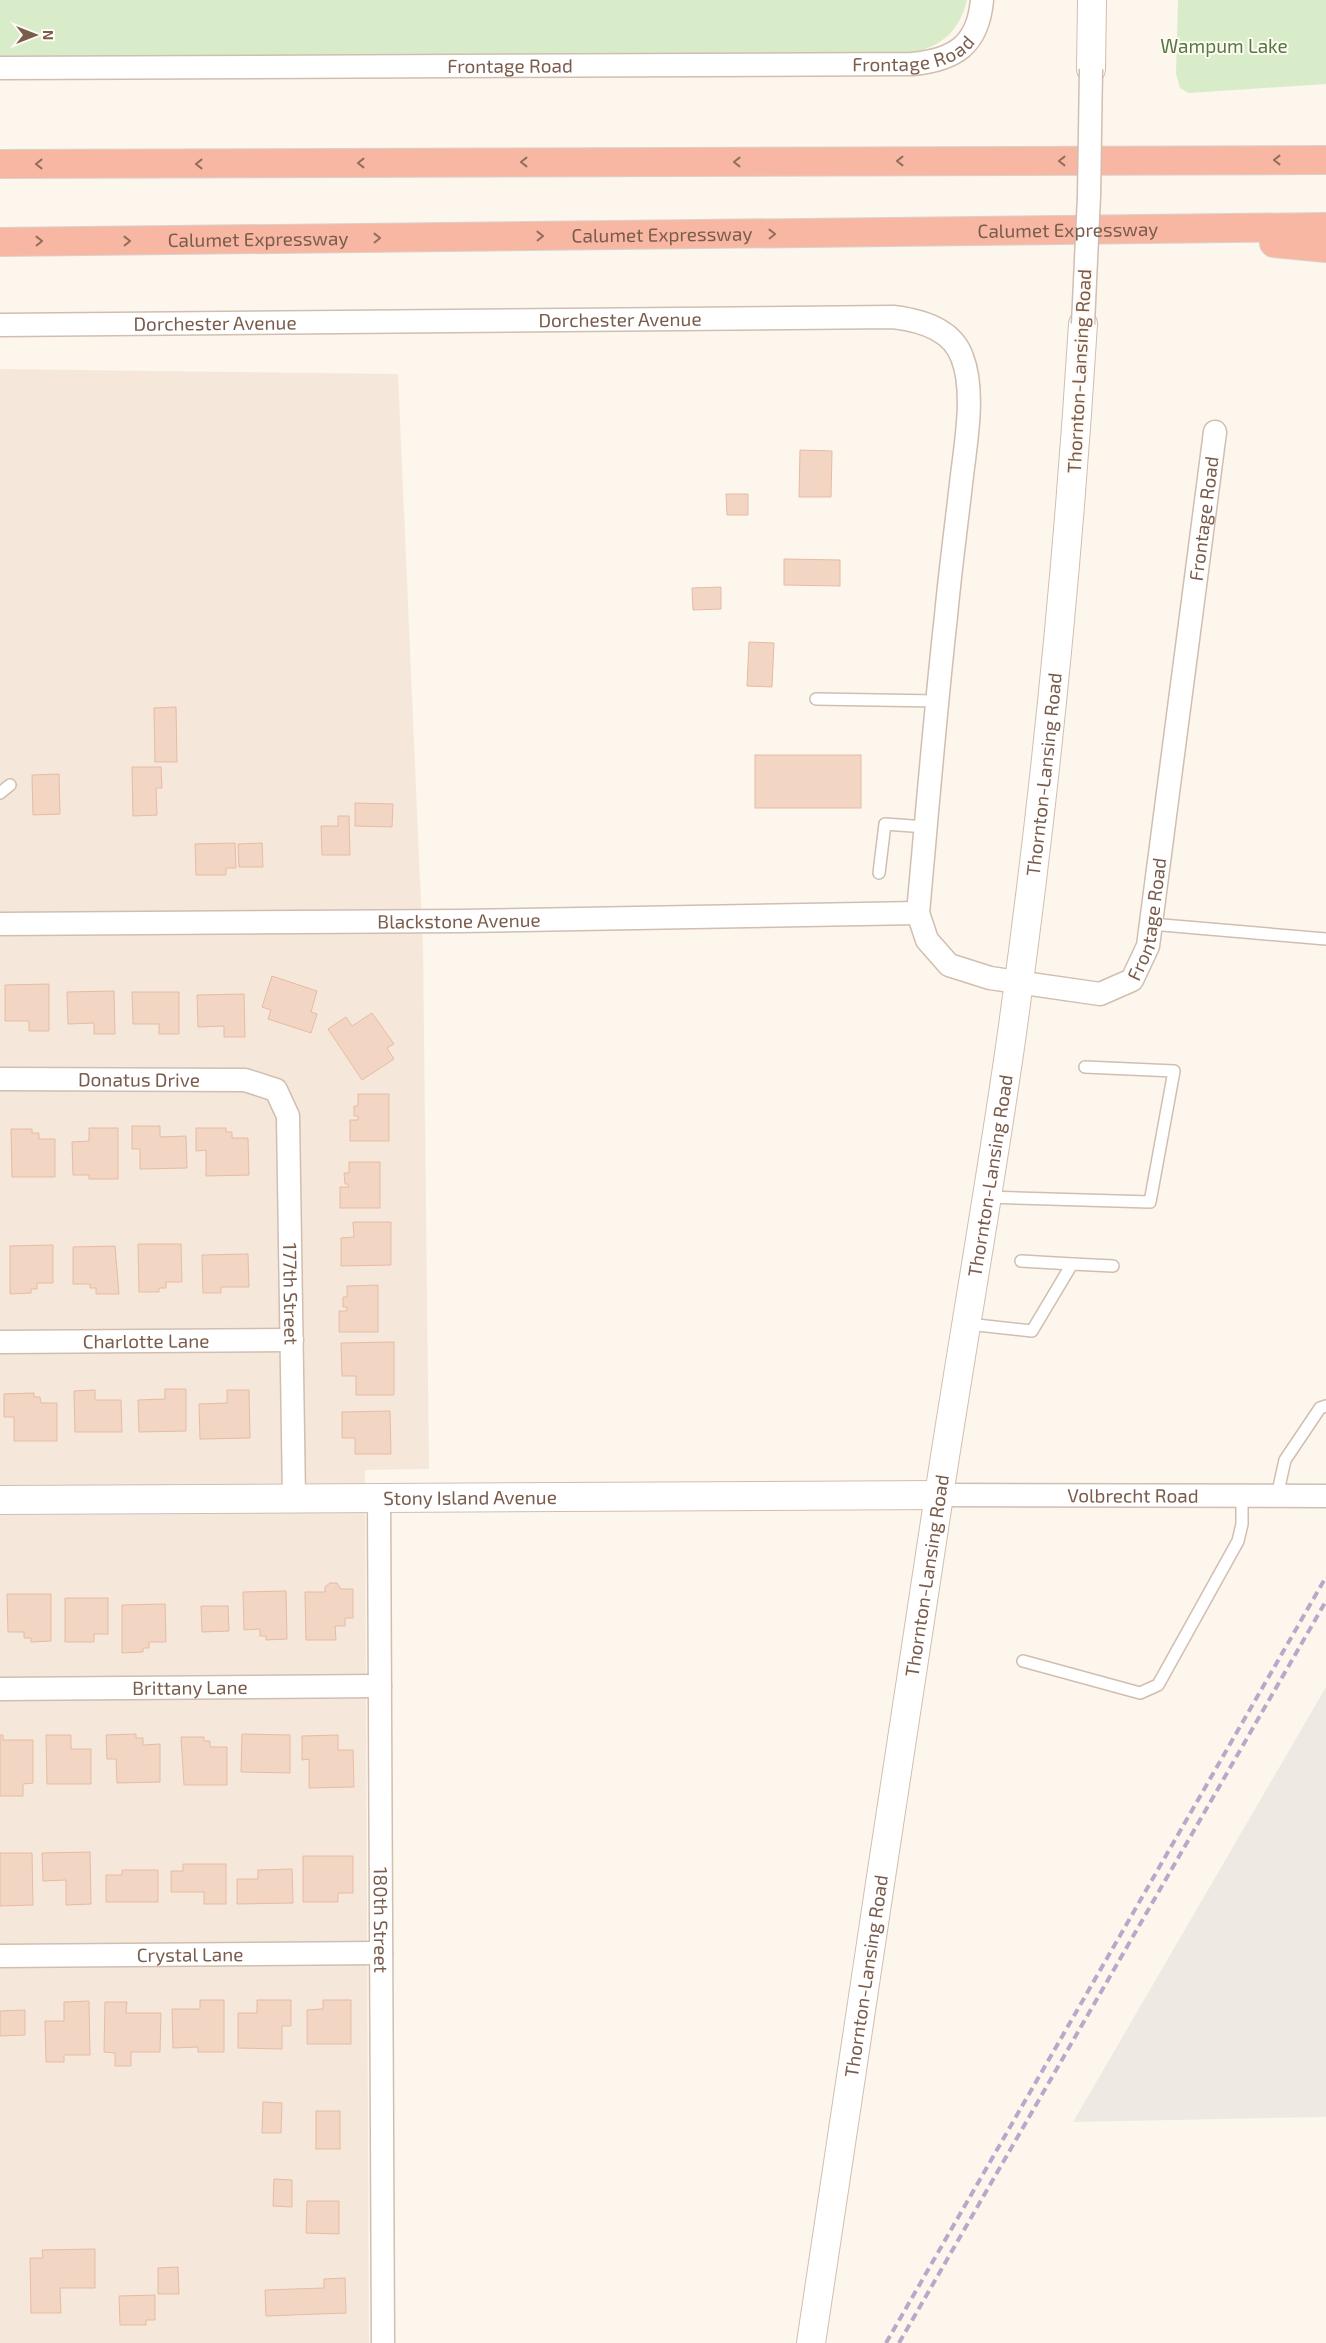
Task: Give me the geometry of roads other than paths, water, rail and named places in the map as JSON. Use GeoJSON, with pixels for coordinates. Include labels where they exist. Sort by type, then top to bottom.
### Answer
{"type":"FeatureCollection","features":[{"type":"Feature","properties":{"kind":"highway"},"geometry":{"type":"LineString","coordinates":[[0,164],[1326,160]]}},
{"type":"Feature","properties":{"kind":"highway","name":"Calumet Expressway"},"geometry":{"type":"LineString","coordinates":[[0,242],[1326,227]]}},
{"type":"Feature","properties":{"kind":"highway"},"geometry":{"type":"LineString","coordinates":[[1146,230],[1326,248]]}},
{"type":"Feature","properties":{"kind":"street","name":"Frontage Road"},"geometry":{"type":"LineString","coordinates":[[0,68],[912,64],[947,58],[959,50],[969,40],[978,24],[982,0]]}},
{"type":"Feature","properties":{"kind":"street","name":"Thornton-Lansing Road"},"geometry":{"type":"LineString","coordinates":[[811,2343],[939,1494],[968,1324],[1019,982],[1074,473],[1089,196],[1092,0]]}},
{"type":"Feature","properties":{"kind":"street","name":"Dorchester Avenue"},"geometry":{"type":"LineString","coordinates":[[0,325],[884,317],[910,319],[942,332],[954,344],[962,356],[968,386],[967,427],[945,618]]}},
{"type":"Feature","properties":{"kind":"street","name":"Frontage Road"},"geometry":{"type":"LineString","coordinates":[[945,618],[918,913],[927,940],[949,965],[990,978],[1100,994],[1132,980],[1148,946],[1215,432]]}},
{"type":"Feature","properties":{"kind":"street","name":"Blackstone Avenue"},"geometry":{"type":"LineString","coordinates":[[0,924],[461,922],[918,913]]}},
{"type":"Feature","properties":{"kind":"street","name":"Donatus Drive"},"geometry":{"type":"LineString","coordinates":[[0,1079],[245,1080],[276,1090]]}},
{"type":"Feature","properties":{"kind":"street","name":"177th Street"},"geometry":{"type":"LineString","coordinates":[[276,1090],[288,1116],[294,1498]]}},
{"type":"Feature","properties":{"kind":"street","name":"Charlotte Lane"},"geometry":{"type":"LineString","coordinates":[[0,1342],[292,1340]]}},
{"type":"Feature","properties":{"kind":"street","name":"Volbrecht Road"},"geometry":{"type":"LineString","coordinates":[[939,1494],[1326,1496]]}},
{"type":"Feature","properties":{"kind":"street","name":"Stony Island Avenue"},"geometry":{"type":"LineString","coordinates":[[0,1500],[939,1494]]}},
{"type":"Feature","properties":{"kind":"street","name":"180th Street"},"geometry":{"type":"LineString","coordinates":[[379,1498],[383,2343]]}},
{"type":"Feature","properties":{"kind":"street","name":"Brittany Lane"},"geometry":{"type":"LineString","coordinates":[[0,1689],[380,1686]]}},
{"type":"Feature","properties":{"kind":"street","name":"Crystal Lane"},"geometry":{"type":"LineString","coordinates":[[0,1956],[381,1953]]}},
{"type":"Feature","properties":{"kind":"lane"},"geometry":{"type":"LineString","coordinates":[[816,699],[938,701]]}},
{"type":"Feature","properties":{"kind":"lane"},"geometry":{"type":"LineString","coordinates":[[0,793],[10,785]]}},
{"type":"Feature","properties":{"kind":"lane"},"geometry":{"type":"LineString","coordinates":[[879,873],[885,824],[926,827]]}},
{"type":"Feature","properties":{"kind":"lane"},"geometry":{"type":"LineString","coordinates":[[1150,924],[1326,939]]}},
{"type":"Feature","properties":{"kind":"lane"},"geometry":{"type":"LineString","coordinates":[[987,1197],[1150,1202],[1174,1071],[1085,1067]]}},
{"type":"Feature","properties":{"kind":"lane"},"geometry":{"type":"LineString","coordinates":[[1021,1261],[1113,1266]]}},
{"type":"Feature","properties":{"kind":"lane"},"geometry":{"type":"LineString","coordinates":[[968,1324],[1032,1331],[1072,1264]]}},
{"type":"Feature","properties":{"kind":"lane"},"geometry":{"type":"LineString","coordinates":[[1277,1496],[1285,1460],[1320,1408],[1326,1406]]}},
{"type":"Feature","properties":{"kind":"lane"},"geometry":{"type":"LineString","coordinates":[[1023,1660],[1140,1693],[1158,1685],[1238,1541],[1242,1524],[1242,1495]]}},
{"type":"Feature","properties":{"kind":"railway"},"geometry":{"type":"LineString","coordinates":[[886,2343],[1326,1577]]}},
{"type":"Feature","properties":{"kind":"railway"},"geometry":{"type":"LineString","coordinates":[[899,2343],[1326,1601]]}},
{"type":"Feature","properties":{"kind":"park label","name":"Wampum Lake"},"geometry":{"type":"Point","coordinates":[1224,46]}}]}
